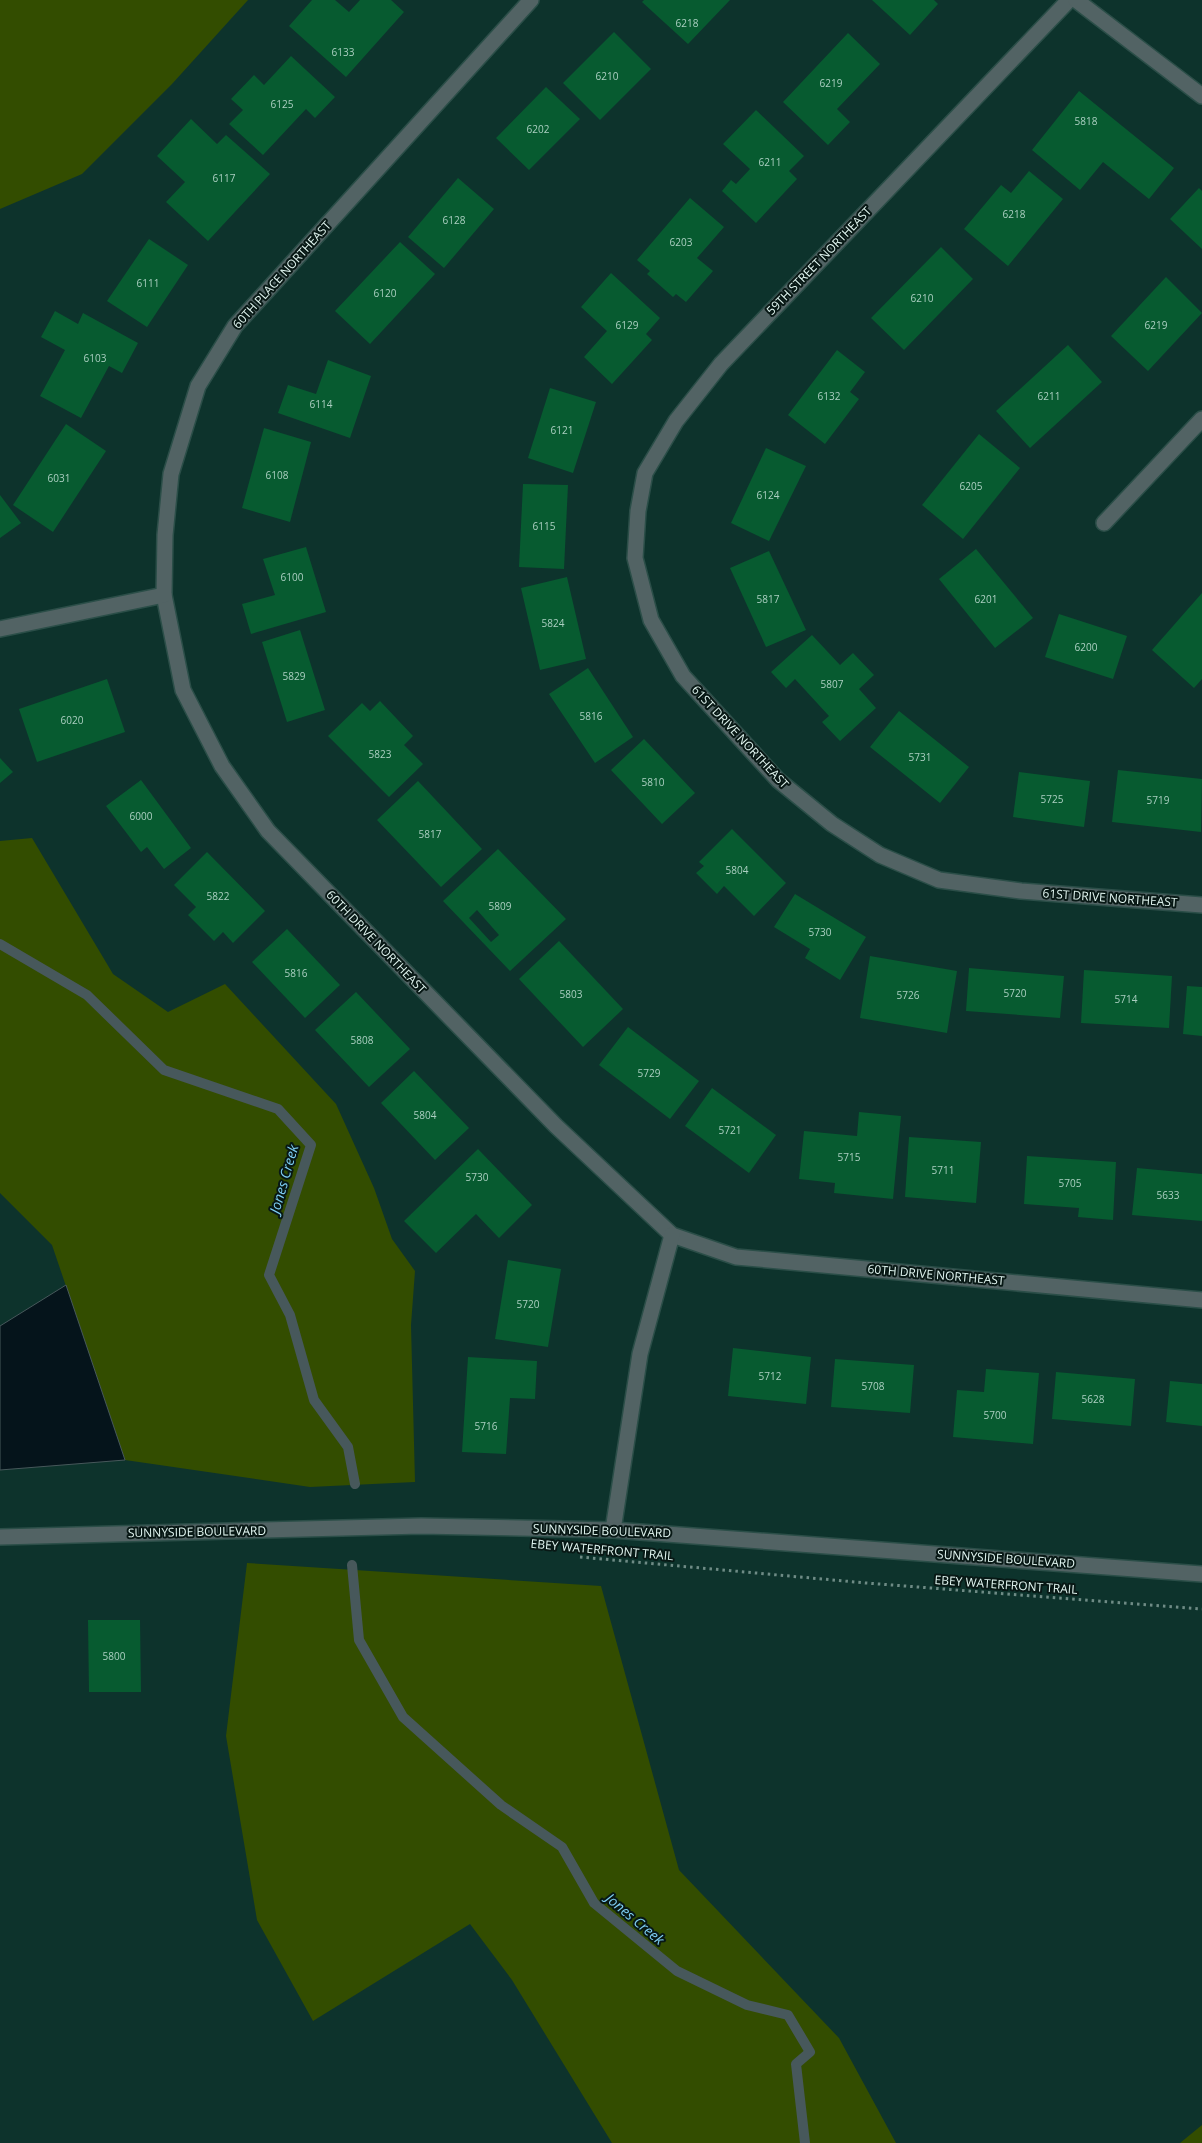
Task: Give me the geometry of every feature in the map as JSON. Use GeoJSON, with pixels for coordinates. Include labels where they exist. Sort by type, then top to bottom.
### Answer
{"type":"FeatureCollection","features":[{"type":"Feature","properties":{"kind":"street","name":"60TH PLACE NORTHEAST"},"geometry":{"type":"LineString","coordinates":[[164,595],[165,535],[171,474],[198,386],[235,326],[531,0]]}},
{"type":"Feature","properties":{"kind":"street","name":"59TH STREET NORTHEAST"},"geometry":{"type":"LineString","coordinates":[[635,558],[638,512],[646,473],[676,421],[721,364],[1069,0]]}},
{"type":"Feature","properties":{"kind":"street"},"geometry":{"type":"LineString","coordinates":[[1076,0],[1202,96]]}},
{"type":"Feature","properties":{"kind":"street"},"geometry":{"type":"LineString","coordinates":[[1104,523],[1202,419]]}},
{"type":"Feature","properties":{"kind":"street","name":"61ST DRIVE NORTHEAST"},"geometry":{"type":"LineString","coordinates":[[635,558],[651,620],[683,676],[778,780],[832,824],[880,855],[939,880],[1021,891],[1202,905]]}},
{"type":"Feature","properties":{"kind":"street"},"geometry":{"type":"LineString","coordinates":[[0,629],[164,595]]}},
{"type":"Feature","properties":{"kind":"street","name":"60TH DRIVE NORTHEAST"},"geometry":{"type":"LineString","coordinates":[[164,595],[182,690],[222,766],[268,831],[556,1126],[672,1235],[736,1257],[1202,1300]]}},
{"type":"Feature","properties":{"kind":"street"},"geometry":{"type":"LineString","coordinates":[[613,1530],[640,1354],[672,1235]]}},
{"type":"Feature","properties":{"kind":"street","name":"SUNNYSIDE BOULEVARD"},"geometry":{"type":"LineString","coordinates":[[0,1537],[421,1526],[613,1530],[1202,1574]]}},
{"type":"Feature","properties":{"kind":"path","name":"EBEY WATERFRONT TRAIL"},"geometry":{"type":"LineString","coordinates":[[570,1556],[866,1583],[1202,1608]]}},
{"type":"Feature","properties":{"kind":"green space"},"geometry":{"type":"Polygon","coordinates":[[[0,0],[248,0],[172,84],[82,174],[0,209],[0,0]]]}},
{"type":"Feature","properties":{"kind":"green space"},"geometry":{"type":"Polygon","coordinates":[[[32,838],[113,974],[168,1012],[225,984],[336,1104],[374,1188],[392,1239],[415,1271],[411,1325],[415,1482],[310,1487],[125,1460],[52,1245],[0,1193],[0,841],[32,838]]]}},
{"type":"Feature","properties":{"kind":"green space"},"geometry":{"type":"Polygon","coordinates":[[[247,1563],[601,1586],[679,1870],[839,2038],[896,2143],[612,2143],[512,1980],[470,1924],[313,2021],[257,1920],[226,1736],[247,1563]]]}},
{"type":"Feature","properties":{"kind":"green space"},"geometry":{"type":"Polygon","coordinates":[[[1202,2125],[1202,2143],[1180,2143],[1202,2125]]]}},
{"type":"Feature","properties":{"kind":"shaded area"},"geometry":{"type":"Polygon","coordinates":[[[66,1285],[125,1460],[0,1470],[0,1326],[66,1285]]]}},
{"type":"Feature","properties":{"kind":"building"},"geometry":{"type":"Polygon","coordinates":[[[312,0],[335,0],[349,12],[360,0],[391,0],[404,12],[346,77],[289,26],[312,0]]]}},
{"type":"Feature","properties":{"kind":"building"},"geometry":{"type":"Polygon","coordinates":[[[644,0],[730,0],[688,44],[642,2],[644,0]]]}},
{"type":"Feature","properties":{"kind":"building"},"geometry":{"type":"Polygon","coordinates":[[[872,0],[934,0],[938,4],[910,35],[872,0]]]}},
{"type":"Feature","properties":{"kind":"building"},"geometry":{"type":"Polygon","coordinates":[[[614,32],[651,69],[600,120],[563,83],[614,32]]]}},
{"type":"Feature","properties":{"kind":"building"},"geometry":{"type":"Polygon","coordinates":[[[848,33],[880,64],[837,109],[850,122],[828,145],[783,102],[848,33]]]}},
{"type":"Feature","properties":{"kind":"building"},"geometry":{"type":"Polygon","coordinates":[[[291,56],[335,97],[315,118],[306,109],[263,155],[229,124],[243,110],[231,99],[254,75],[264,85],[291,56]]]}},
{"type":"Feature","properties":{"kind":"building"},"geometry":{"type":"Polygon","coordinates":[[[546,87],[580,119],[529,170],[496,138],[546,87]]]}},
{"type":"Feature","properties":{"kind":"building"},"geometry":{"type":"Polygon","coordinates":[[[1079,91],[1174,168],[1149,199],[1103,162],[1080,190],[1032,150],[1079,91]]]}},
{"type":"Feature","properties":{"kind":"building"},"geometry":{"type":"Polygon","coordinates":[[[756,110],[804,156],[789,171],[797,179],[756,223],[722,191],[731,180],[736,184],[750,169],[723,144],[756,110]]]}},
{"type":"Feature","properties":{"kind":"building"},"geometry":{"type":"Polygon","coordinates":[[[191,119],[217,144],[226,135],[270,174],[208,241],[166,202],[185,182],[157,156],[191,119]]]}},
{"type":"Feature","properties":{"kind":"building"},"geometry":{"type":"Polygon","coordinates":[[[1029,171],[1063,199],[1008,266],[964,229],[1001,185],[1011,193],[1029,171]]]}},
{"type":"Feature","properties":{"kind":"building"},"geometry":{"type":"Polygon","coordinates":[[[458,178],[494,209],[444,268],[408,237],[458,178]]]}},
{"type":"Feature","properties":{"kind":"building"},"geometry":{"type":"Polygon","coordinates":[[[1199,188],[1202,191],[1202,249],[1170,219],[1199,188]]]}},
{"type":"Feature","properties":{"kind":"building"},"geometry":{"type":"Polygon","coordinates":[[[690,198],[724,227],[697,258],[713,271],[686,302],[676,294],[673,297],[647,274],[650,271],[637,260],[690,198]]]}},
{"type":"Feature","properties":{"kind":"building"},"geometry":{"type":"Polygon","coordinates":[[[149,239],[188,265],[147,327],[107,301],[149,239]]]}},
{"type":"Feature","properties":{"kind":"building"},"geometry":{"type":"Polygon","coordinates":[[[400,242],[435,274],[370,344],[335,311],[400,242]]]}},
{"type":"Feature","properties":{"kind":"building"},"geometry":{"type":"Polygon","coordinates":[[[941,247],[973,279],[904,350],[871,318],[941,247]]]}},
{"type":"Feature","properties":{"kind":"building"},"geometry":{"type":"Polygon","coordinates":[[[611,273],[660,318],[646,334],[652,340],[612,384],[584,357],[607,331],[581,307],[611,273]]]}},
{"type":"Feature","properties":{"kind":"building"},"geometry":{"type":"Polygon","coordinates":[[[1166,277],[1202,313],[1148,371],[1111,336],[1166,277]]]}},
{"type":"Feature","properties":{"kind":"building"},"geometry":{"type":"Polygon","coordinates":[[[55,311],[78,324],[83,313],[138,343],[122,373],[109,366],[81,418],[40,396],[65,350],[41,337],[55,311]]]}},
{"type":"Feature","properties":{"kind":"building"},"geometry":{"type":"Polygon","coordinates":[[[1068,345],[1102,382],[1030,448],[996,411],[1068,345]]]}},
{"type":"Feature","properties":{"kind":"building"},"geometry":{"type":"Polygon","coordinates":[[[837,350],[865,372],[850,392],[859,399],[825,444],[788,415],[837,350]]]}},
{"type":"Feature","properties":{"kind":"building"},"geometry":{"type":"Polygon","coordinates":[[[328,360],[371,376],[350,438],[278,413],[288,385],[316,394],[328,360]]]}},
{"type":"Feature","properties":{"kind":"building"},"geometry":{"type":"Polygon","coordinates":[[[550,388],[596,402],[573,473],[528,458],[550,388]]]}},
{"type":"Feature","properties":{"kind":"building"},"geometry":{"type":"Polygon","coordinates":[[[66,424],[106,451],[53,532],[13,505],[66,424]]]}},
{"type":"Feature","properties":{"kind":"building"},"geometry":{"type":"Polygon","coordinates":[[[264,428],[311,442],[290,522],[242,508],[264,428]]]}},
{"type":"Feature","properties":{"kind":"building"},"geometry":{"type":"Polygon","coordinates":[[[979,434],[1020,468],[963,539],[922,505],[979,434]]]}},
{"type":"Feature","properties":{"kind":"building"},"geometry":{"type":"Polygon","coordinates":[[[766,448],[806,466],[769,541],[731,523],[766,448]]]}},
{"type":"Feature","properties":{"kind":"building"},"geometry":{"type":"Polygon","coordinates":[[[523,484],[568,485],[564,569],[519,567],[523,484]]]}},
{"type":"Feature","properties":{"kind":"building"},"geometry":{"type":"Polygon","coordinates":[[[0,495],[21,523],[0,538],[0,495]]]}},
{"type":"Feature","properties":{"kind":"building"},"geometry":{"type":"Polygon","coordinates":[[[306,547],[326,612],[251,634],[242,604],[275,595],[263,559],[306,547]]]}},
{"type":"Feature","properties":{"kind":"building"},"geometry":{"type":"Polygon","coordinates":[[[976,549],[1033,618],[995,648],[939,579],[976,549]]]}},
{"type":"Feature","properties":{"kind":"building"},"geometry":{"type":"Polygon","coordinates":[[[769,551],[806,630],[766,647],[730,568],[769,551]]]}},
{"type":"Feature","properties":{"kind":"building"},"geometry":{"type":"Polygon","coordinates":[[[567,577],[586,659],[540,670],[521,588],[567,577]]]}},
{"type":"Feature","properties":{"kind":"building"},"geometry":{"type":"Polygon","coordinates":[[[1202,593],[1202,679],[1194,688],[1152,650],[1202,593]]]}},
{"type":"Feature","properties":{"kind":"building"},"geometry":{"type":"Polygon","coordinates":[[[1059,614],[1127,636],[1113,679],[1045,657],[1059,614]]]}},
{"type":"Feature","properties":{"kind":"building"},"geometry":{"type":"Polygon","coordinates":[[[300,630],[325,710],[287,722],[262,642],[300,630]]]}},
{"type":"Feature","properties":{"kind":"building"},"geometry":{"type":"Polygon","coordinates":[[[812,635],[840,665],[853,653],[874,675],[859,689],[876,708],[840,741],[822,722],[829,716],[795,679],[786,688],[771,672],[812,635]]]}},
{"type":"Feature","properties":{"kind":"building"},"geometry":{"type":"Polygon","coordinates":[[[588,668],[633,737],[595,763],[549,694],[588,668]]]}},
{"type":"Feature","properties":{"kind":"building"},"geometry":{"type":"Polygon","coordinates":[[[107,679],[125,732],[37,762],[19,709],[107,679]]]}},
{"type":"Feature","properties":{"kind":"building"},"geometry":{"type":"Polygon","coordinates":[[[380,701],[413,736],[404,745],[423,764],[389,797],[328,736],[362,703],[370,711],[380,701]]]}},
{"type":"Feature","properties":{"kind":"building"},"geometry":{"type":"Polygon","coordinates":[[[899,711],[969,767],[940,803],[870,747],[899,711]]]}},
{"type":"Feature","properties":{"kind":"building"},"geometry":{"type":"Polygon","coordinates":[[[644,739],[695,793],[662,824],[611,770],[644,739]]]}},
{"type":"Feature","properties":{"kind":"building"},"geometry":{"type":"Polygon","coordinates":[[[0,758],[13,772],[0,783],[0,758]]]}},
{"type":"Feature","properties":{"kind":"building"},"geometry":{"type":"Polygon","coordinates":[[[1118,770],[1202,779],[1201,832],[1112,822],[1118,770]]]}},
{"type":"Feature","properties":{"kind":"building"},"geometry":{"type":"Polygon","coordinates":[[[1019,772],[1090,781],[1084,827],[1013,817],[1019,772]]]}},
{"type":"Feature","properties":{"kind":"building"},"geometry":{"type":"Polygon","coordinates":[[[141,780],[191,848],[164,869],[147,847],[141,852],[106,806],[141,780]]]}},
{"type":"Feature","properties":{"kind":"building"},"geometry":{"type":"Polygon","coordinates":[[[418,781],[482,849],[441,887],[377,820],[418,781]]]}},
{"type":"Feature","properties":{"kind":"building"},"geometry":{"type":"Polygon","coordinates":[[[732,829],[786,883],[754,916],[724,886],[717,894],[696,873],[704,866],[699,862],[732,829]]]}},
{"type":"Feature","properties":{"kind":"building"},"geometry":{"type":"Polygon","coordinates":[[[498,849],[566,919],[510,971],[443,901],[498,849]],[[477,910],[469,918],[491,942],[499,935],[477,910]]]}},
{"type":"Feature","properties":{"kind":"building"},"geometry":{"type":"Polygon","coordinates":[[[207,852],[265,911],[233,943],[223,932],[214,941],[188,915],[196,907],[174,885],[207,852]]]}},
{"type":"Feature","properties":{"kind":"building"},"geometry":{"type":"Polygon","coordinates":[[[795,894],[866,937],[840,980],[805,958],[810,949],[774,927],[795,894]]]}},
{"type":"Feature","properties":{"kind":"building"},"geometry":{"type":"Polygon","coordinates":[[[287,929],[340,985],[305,1018],[252,962],[287,929]]]}},
{"type":"Feature","properties":{"kind":"building"},"geometry":{"type":"Polygon","coordinates":[[[559,941],[623,1009],[583,1047],[519,979],[559,941]]]}},
{"type":"Feature","properties":{"kind":"building"},"geometry":{"type":"Polygon","coordinates":[[[870,956],[957,971],[947,1033],[860,1018],[870,956]]]}},
{"type":"Feature","properties":{"kind":"building"},"geometry":{"type":"Polygon","coordinates":[[[969,968],[1064,976],[1060,1018],[966,1011],[969,968]]]}},
{"type":"Feature","properties":{"kind":"building"},"geometry":{"type":"Polygon","coordinates":[[[1084,970],[1172,976],[1169,1028],[1081,1023],[1084,970]]]}},
{"type":"Feature","properties":{"kind":"building"},"geometry":{"type":"Polygon","coordinates":[[[1187,986],[1202,987],[1202,1036],[1183,1034],[1187,986]]]}},
{"type":"Feature","properties":{"kind":"building"},"geometry":{"type":"Polygon","coordinates":[[[356,992],[410,1049],[369,1087],[315,1030],[356,992]]]}},
{"type":"Feature","properties":{"kind":"building"},"geometry":{"type":"Polygon","coordinates":[[[628,1027],[699,1081],[670,1119],[599,1065],[628,1027]]]}},
{"type":"Feature","properties":{"kind":"building"},"geometry":{"type":"Polygon","coordinates":[[[414,1071],[469,1128],[435,1160],[381,1103],[414,1071]]]}},
{"type":"Feature","properties":{"kind":"building"},"geometry":{"type":"Polygon","coordinates":[[[712,1088],[776,1135],[749,1173],[685,1126],[712,1088]]]}},
{"type":"Feature","properties":{"kind":"building"},"geometry":{"type":"Polygon","coordinates":[[[859,1112],[901,1116],[893,1199],[834,1193],[835,1183],[799,1179],[804,1131],[857,1136],[859,1112]]]}},
{"type":"Feature","properties":{"kind":"building"},"geometry":{"type":"Polygon","coordinates":[[[909,1137],[981,1142],[976,1203],[905,1197],[909,1137]]]}},
{"type":"Feature","properties":{"kind":"building"},"geometry":{"type":"Polygon","coordinates":[[[478,1149],[532,1205],[499,1238],[476,1214],[436,1253],[404,1221],[478,1149]]]}},
{"type":"Feature","properties":{"kind":"building"},"geometry":{"type":"Polygon","coordinates":[[[1027,1156],[1116,1162],[1113,1220],[1078,1217],[1079,1208],[1024,1204],[1027,1156]]]}},
{"type":"Feature","properties":{"kind":"building"},"geometry":{"type":"Polygon","coordinates":[[[1137,1168],[1202,1174],[1202,1221],[1132,1215],[1137,1168]]]}},
{"type":"Feature","properties":{"kind":"building"},"geometry":{"type":"Polygon","coordinates":[[[508,1260],[561,1269],[548,1347],[495,1339],[508,1260]]]}},
{"type":"Feature","properties":{"kind":"building"},"geometry":{"type":"Polygon","coordinates":[[[733,1348],[811,1357],[806,1404],[728,1396],[733,1348]]]}},
{"type":"Feature","properties":{"kind":"building"},"geometry":{"type":"Polygon","coordinates":[[[468,1357],[537,1361],[535,1399],[510,1398],[506,1454],[462,1452],[468,1357]]]}},
{"type":"Feature","properties":{"kind":"building"},"geometry":{"type":"Polygon","coordinates":[[[835,1359],[914,1365],[910,1413],[831,1407],[835,1359]]]}},
{"type":"Feature","properties":{"kind":"building"},"geometry":{"type":"Polygon","coordinates":[[[986,1369],[1039,1373],[1033,1444],[953,1437],[957,1390],[984,1392],[986,1369]]]}},
{"type":"Feature","properties":{"kind":"building"},"geometry":{"type":"Polygon","coordinates":[[[1056,1372],[1135,1379],[1131,1426],[1052,1419],[1056,1372]]]}},
{"type":"Feature","properties":{"kind":"building"},"geometry":{"type":"Polygon","coordinates":[[[1170,1381],[1202,1384],[1202,1426],[1166,1422],[1170,1381]]]}},
{"type":"Feature","properties":{"kind":"building"},"geometry":{"type":"Polygon","coordinates":[[[88,1620],[140,1620],[141,1692],[89,1692],[88,1620]]]}},
{"type":"Feature","properties":{"kind":"waterway","name":"Jones Creek"},"geometry":{"type":"LineString","coordinates":[[0,944],[87,995],[164,1070],[278,1109],[311,1145],[269,1275],[290,1315],[314,1400],[348,1447],[355,1484]]}},
{"type":"Feature","properties":{"kind":"waterway","name":"Jones Creek"},"geometry":{"type":"LineString","coordinates":[[352,1565],[359,1640],[403,1717],[501,1805],[562,1847],[594,1903],[677,1971],[747,2005],[788,2015],[810,2052],[796,2064],[805,2143]]}}]}
